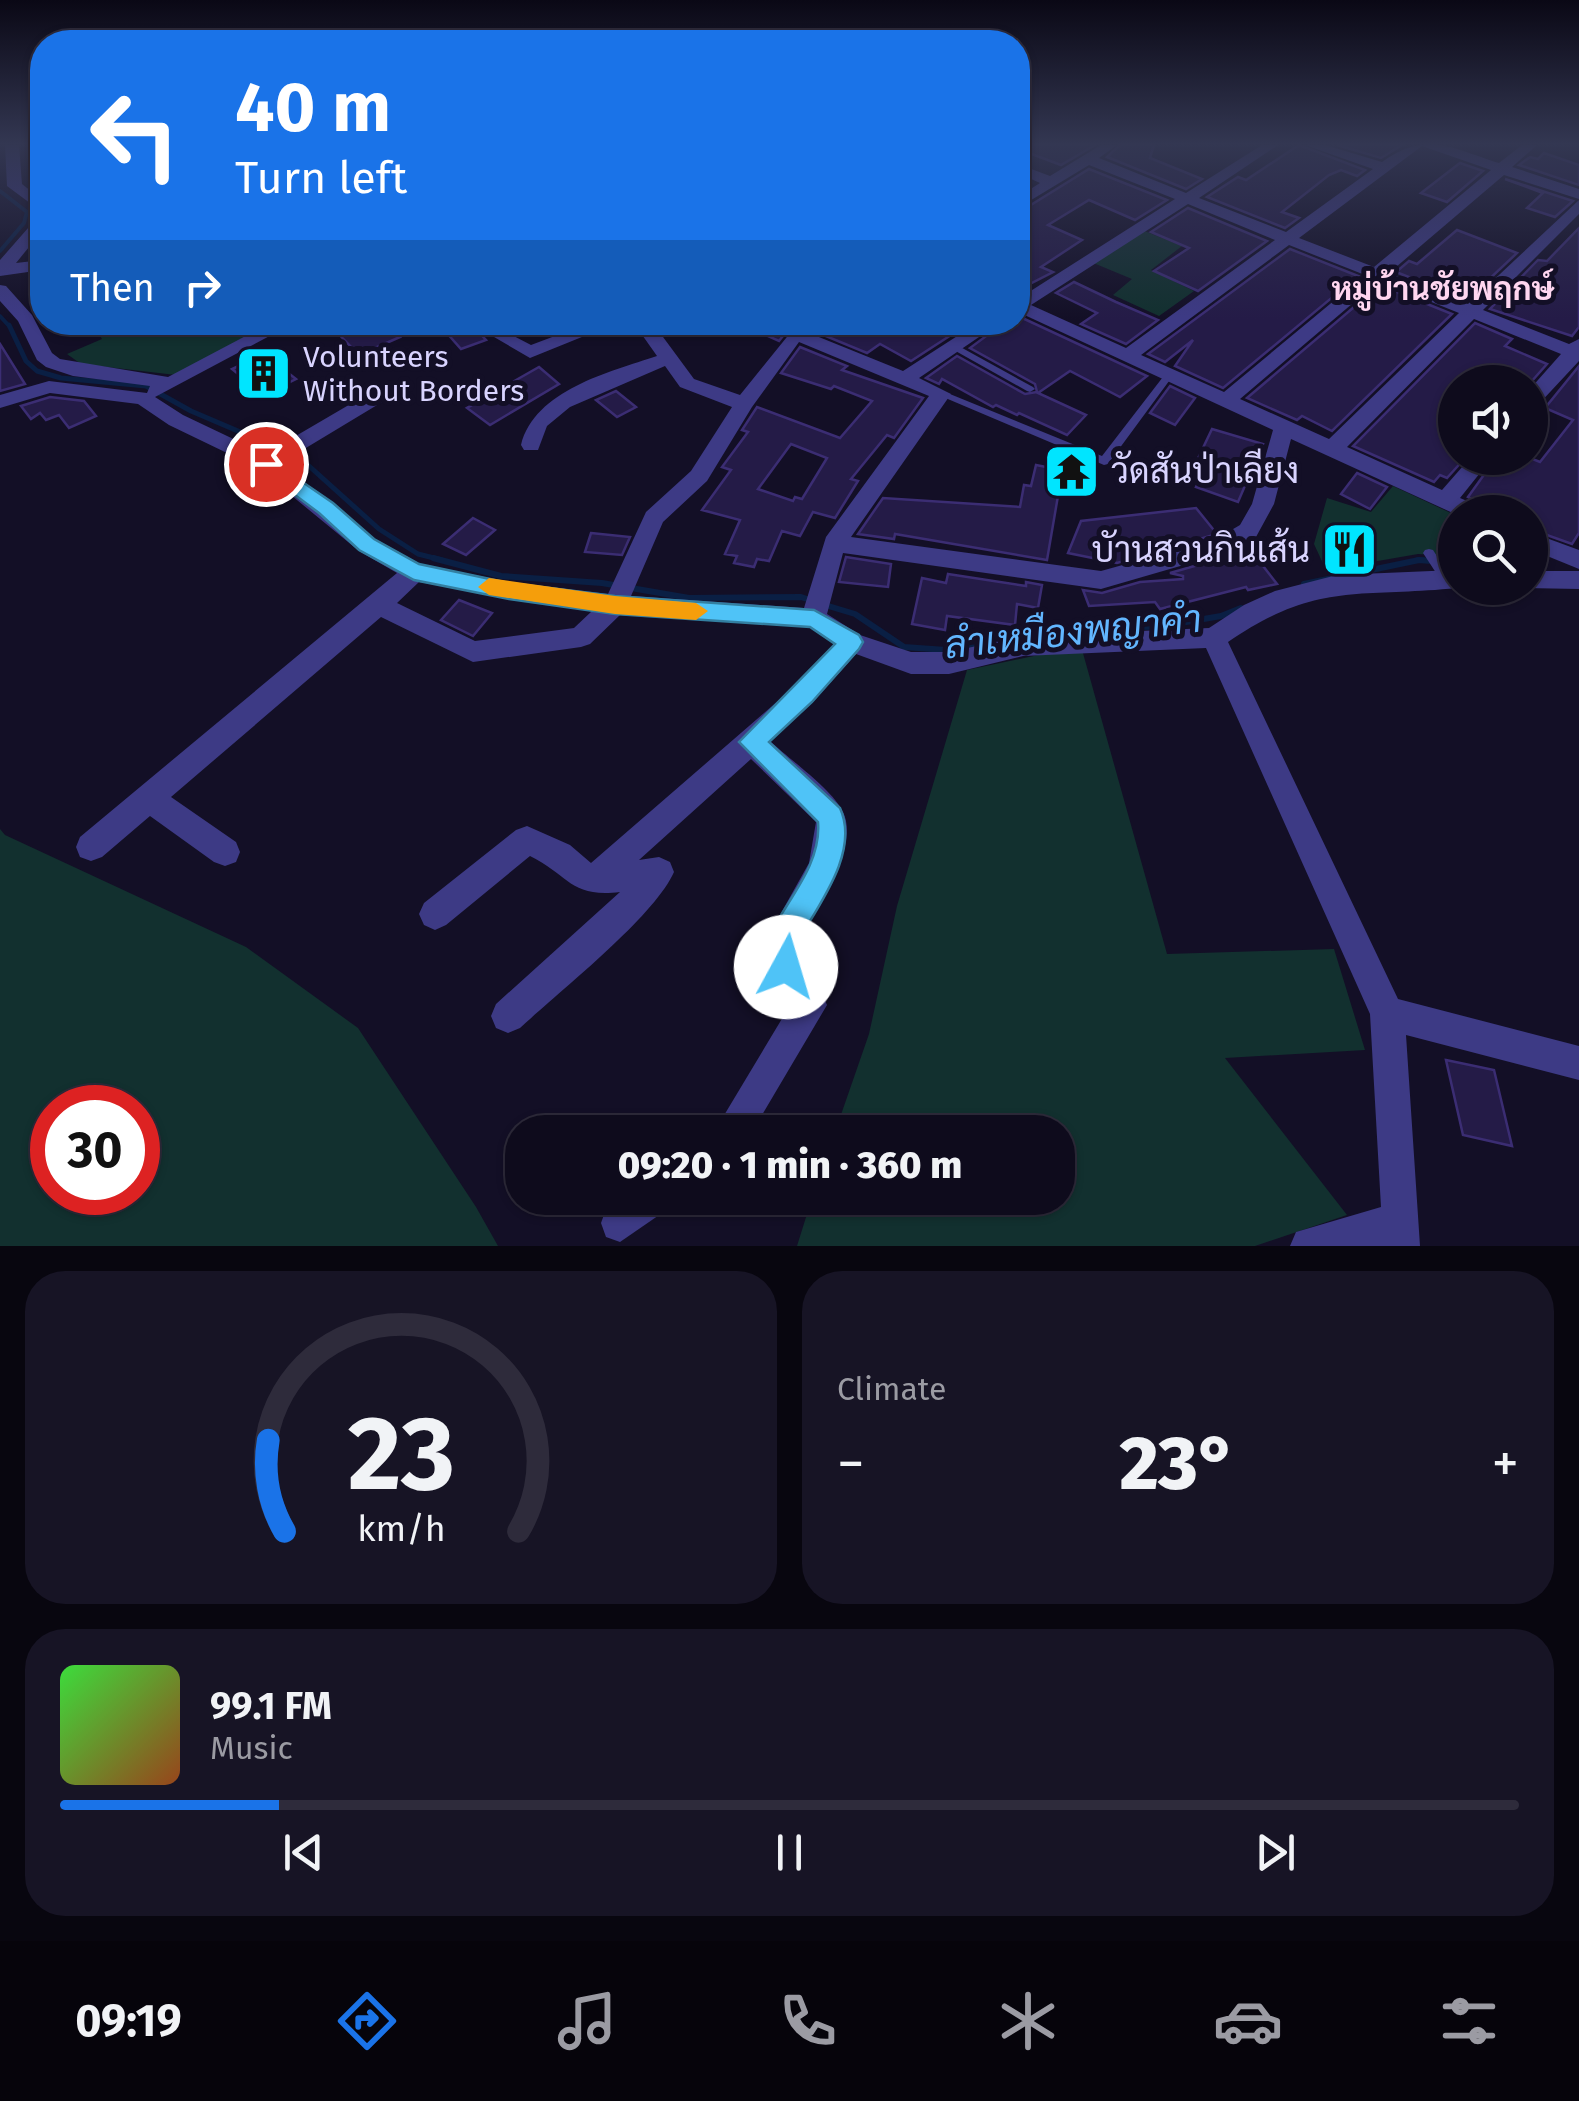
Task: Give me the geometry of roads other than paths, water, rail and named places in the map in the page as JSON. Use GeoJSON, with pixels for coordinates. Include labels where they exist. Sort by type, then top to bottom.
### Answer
{"type":"FeatureCollection","features":[{"type":"Feature","properties":{"kind":"street"},"geometry":{"type":"LineString","coordinates":[[1030,298],[1179,203]]}},
{"type":"Feature","properties":{"kind":"street"},"geometry":{"type":"LineString","coordinates":[[1196,203],[1577,351],[1548,382]]}},
{"type":"Feature","properties":{"kind":"street"},"geometry":{"type":"LineString","coordinates":[[1126,356],[1336,203]]}},
{"type":"Feature","properties":{"kind":"street"},"geometry":{"type":"LineString","coordinates":[[1226,400],[1459,203]]}},
{"type":"Feature","properties":{"kind":"street"},"geometry":{"type":"LineString","coordinates":[[1332,449],[1579,205]]}},
{"type":"Feature","properties":{"kind":"street"},"geometry":{"type":"LineString","coordinates":[[0,270],[30,236]]}},
{"type":"Feature","properties":{"kind":"street"},"geometry":{"type":"LineString","coordinates":[[0,270],[30,266]]}},
{"type":"Feature","properties":{"kind":"street"},"geometry":{"type":"LineString","coordinates":[[0,290],[30,327]]}},
{"type":"Feature","properties":{"kind":"street"},"geometry":{"type":"LineString","coordinates":[[1030,312],[1438,497]]}},
{"type":"Feature","properties":{"kind":"street"},"geometry":{"type":"LineString","coordinates":[[34,335],[44,356],[53,364],[156,391],[176,420],[279,453],[326,508],[366,545],[414,572],[509,591],[620,591],[818,603],[851,642],[911,663],[949,663],[1023,646],[1214,638],[1268,605],[1337,584],[1438,580]]}},
{"type":"Feature","properties":{"kind":"street"},"geometry":{"type":"LineString","coordinates":[[0,402],[49,387],[156,391],[262,335]]}},
{"type":"Feature","properties":{"kind":"street"},"geometry":{"type":"LineString","coordinates":[[500,335],[530,352],[575,335]]}},
{"type":"Feature","properties":{"kind":"street"},"geometry":{"type":"LineString","coordinates":[[651,335],[687,383],[744,404]]}},
{"type":"Feature","properties":{"kind":"street"},"geometry":{"type":"LineString","coordinates":[[379,605],[474,652],[580,637],[620,591],[654,518],[700,476],[744,404],[798,335]]}},
{"type":"Feature","properties":{"kind":"street"},"geometry":{"type":"LineString","coordinates":[[818,335],[942,394],[834,543],[818,603]]}},
{"type":"Feature","properties":{"kind":"street"},"geometry":{"type":"LineString","coordinates":[[904,379],[973,335]]}},
{"type":"Feature","properties":{"kind":"street"},"geometry":{"type":"LineString","coordinates":[[531,444],[538,423],[569,402],[626,372],[666,358]]}},
{"type":"Feature","properties":{"kind":"street"},"geometry":{"type":"LineString","coordinates":[[279,453],[395,386]]}},
{"type":"Feature","properties":{"kind":"street"},"geometry":{"type":"LineString","coordinates":[[834,543],[1101,580],[1224,546],[1248,531],[1262,504],[1284,427]]}},
{"type":"Feature","properties":{"kind":"street"},"geometry":{"type":"LineString","coordinates":[[1449,495],[1467,475]]}},
{"type":"Feature","properties":{"kind":"street"},"geometry":{"type":"LineString","coordinates":[[1548,548],[1578,561]]}},
{"type":"Feature","properties":{"kind":"street"},"geometry":{"type":"LineString","coordinates":[[90,848],[414,572]]}},
{"type":"Feature","properties":{"kind":"street"},"geometry":{"type":"LineString","coordinates":[[1548,580],[1579,580]]}},
{"type":"Feature","properties":{"kind":"street"},"geometry":{"type":"LineString","coordinates":[[1214,638],[1387,1013],[1401,1233],[1310,1246]]}},
{"type":"Feature","properties":{"kind":"street"},"geometry":{"type":"LineString","coordinates":[[594,880],[803,695],[851,642]]}},
{"type":"Feature","properties":{"kind":"street"},"geometry":{"type":"LineString","coordinates":[[742,1115],[810,1005],[793,987],[778,946],[827,861],[833,838],[831,816],[752,742]]}},
{"type":"Feature","properties":{"kind":"street"},"geometry":{"type":"LineString","coordinates":[[149,798],[225,852]]}},
{"type":"Feature","properties":{"kind":"street"},"geometry":{"type":"LineString","coordinates":[[435,914],[527,840],[560,855],[576,871],[594,880],[659,872],[618,917],[508,1016]]}},
{"type":"Feature","properties":{"kind":"street"},"geometry":{"type":"LineString","coordinates":[[1387,1013],[1579,1063]]}},
{"type":"Feature","properties":{"kind":"street"},"geometry":{"type":"LineString","coordinates":[[620,1223],[630,1215]]}},
{"type":"Feature","properties":{"kind":"lane"},"geometry":{"type":"LineString","coordinates":[[955,347],[1030,389]]}},
{"type":"Feature","properties":{"kind":"lane"},"geometry":{"type":"LineString","coordinates":[[942,394],[1104,460],[1170,375]]}},
{"type":"Feature","properties":{"kind":"lane"},"geometry":{"type":"LineString","coordinates":[[1429,553],[1438,564]]}},
{"type":"Feature","properties":{"kind":"waterway","name":"ลำเหมืองพญาคำ"},"geometry":{"type":"LineString","coordinates":[[0,251],[24,223],[27,212],[16,203]]}},
{"type":"Feature","properties":{"kind":"waterway","name":"ลำเหมืองพญาคำ"},"geometry":{"type":"LineString","coordinates":[[0,316],[10,327]]}},
{"type":"Feature","properties":{"kind":"waterway","name":"ลำเหมืองพญาคำ"},"geometry":{"type":"LineString","coordinates":[[10,327],[26,361],[37,371],[61,378],[146,386],[191,411],[299,457],[379,529],[418,554],[442,560]]}},
{"type":"Feature","properties":{"kind":"waterway","name":"ลำเหมืองพญาคำ"},"geometry":{"type":"LineString","coordinates":[[433,558],[501,576],[602,583],[689,598],[801,597],[813,601]]}},
{"type":"Feature","properties":{"kind":"waterway","name":"ลำเหมืองพญาคำ"},"geometry":{"type":"LineString","coordinates":[[1304,584],[1419,560]]}},
{"type":"Feature","properties":{"kind":"waterway","name":"ลำเหมืองพญาคำ"},"geometry":{"type":"LineString","coordinates":[[1419,560],[1424,560]]}},
{"type":"Feature","properties":{"kind":"waterway","name":"ลำเหมืองพญาคำ"},"geometry":{"type":"LineString","coordinates":[[1419,560],[1438,562]]}},
{"type":"Feature","properties":{"kind":"waterway","name":"ลำเหมืองพญาคำ"},"geometry":{"type":"LineString","coordinates":[[825,605],[855,614],[904,647],[946,650],[1088,626],[1157,627],[1221,616],[1241,608]]}},
{"type":"Feature","properties":{"kind":"place","name":"Volunteers Without Borders"},"geometry":{"type":"Point","coordinates":[264,374]}},
{"type":"Feature","properties":{"kind":"place","name":"วัดสันป่าเลียง"},"geometry":{"type":"Point","coordinates":[1072,471]}},
{"type":"Feature","properties":{"kind":"place","name":"บัานสวนกินเส้น"},"geometry":{"type":"Point","coordinates":[1349,550]}},
{"type":"Feature","properties":{"kind":"district","name":"หมู่บ้านชัยพฤกษ์"},"geometry":{"type":"Point","coordinates":[1443,289]}}]}
